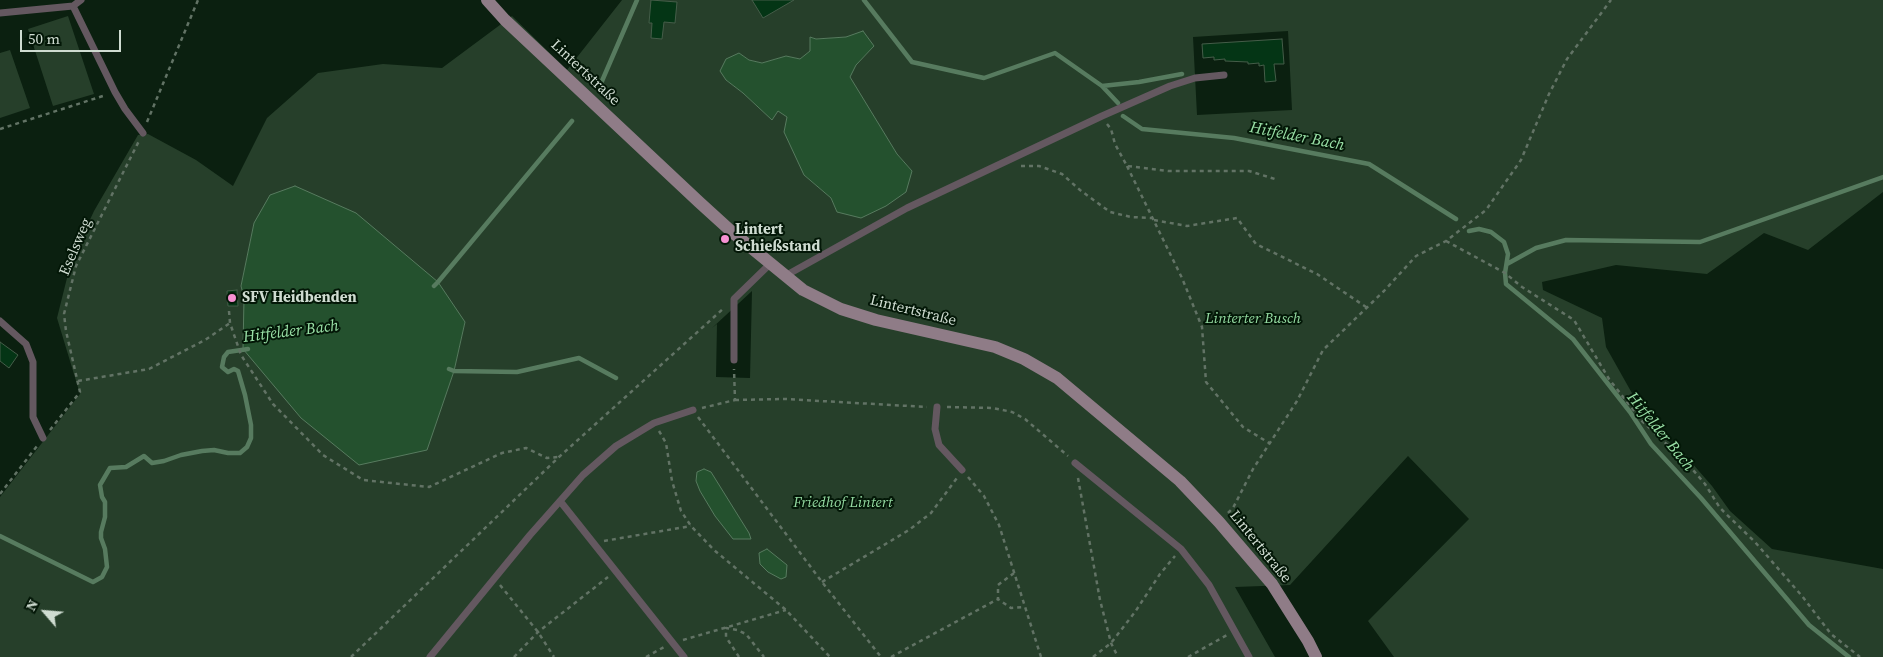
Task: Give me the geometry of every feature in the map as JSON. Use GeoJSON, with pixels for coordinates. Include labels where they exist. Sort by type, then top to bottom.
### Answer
{"type":"FeatureCollection","features":[{"type":"Feature","properties":{"kind":"main road","name":"Lintertstraße"},"geometry":{"type":"LineString","coordinates":[[487,0],[505,20],[699,202],[803,290],[840,309],[876,320],[995,347],[1024,359],[1057,378],[1180,481],[1219,522],[1272,584],[1316,657]]}},
{"type":"Feature","properties":{"kind":"lane"},"geometry":{"type":"LineString","coordinates":[[0,14],[67,4],[81,0]]}},
{"type":"Feature","properties":{"kind":"lane"},"geometry":{"type":"LineString","coordinates":[[67,4],[115,92],[130,117],[143,133]]}},
{"type":"Feature","properties":{"kind":"lane"},"geometry":{"type":"LineString","coordinates":[[785,276],[907,208],[1102,116],[1170,86],[1195,78],[1224,75]]}},
{"type":"Feature","properties":{"kind":"lane"},"geometry":{"type":"LineString","coordinates":[[734,360],[734,299],[771,263]]}},
{"type":"Feature","properties":{"kind":"lane"},"geometry":{"type":"LineString","coordinates":[[0,321],[26,344],[33,362],[33,417],[43,438]]}},
{"type":"Feature","properties":{"kind":"lane"},"geometry":{"type":"LineString","coordinates":[[937,407],[935,429],[940,445],[962,470]]}},
{"type":"Feature","properties":{"kind":"lane"},"geometry":{"type":"LineString","coordinates":[[430,657],[583,475],[616,446],[654,423],[693,410]]}},
{"type":"Feature","properties":{"kind":"lane"},"geometry":{"type":"LineString","coordinates":[[1075,463],[1181,549],[1209,585],[1249,657]]}},
{"type":"Feature","properties":{"kind":"lane"},"geometry":{"type":"LineString","coordinates":[[560,501],[684,657]]}},
{"type":"Feature","properties":{"kind":"path","name":"Eselsweg"},"geometry":{"type":"LineString","coordinates":[[78,381],[66,331],[64,314],[76,266],[143,133],[198,0]]}},
{"type":"Feature","properties":{"kind":"path"},"geometry":{"type":"LineString","coordinates":[[1219,522],[1233,508],[1253,469],[1297,401],[1322,350],[1384,291],[1416,256],[1446,241],[1486,210],[1521,160],[1548,94],[1567,59],[1611,0]]}},
{"type":"Feature","properties":{"kind":"path"},"geometry":{"type":"LineString","coordinates":[[0,129],[115,92]]}},
{"type":"Feature","properties":{"kind":"path"},"geometry":{"type":"LineString","coordinates":[[1102,116],[1111,129],[1115,144],[1182,278],[1202,327],[1206,382],[1243,427],[1269,443]]}},
{"type":"Feature","properties":{"kind":"path"},"geometry":{"type":"LineString","coordinates":[[1016,157],[1019,166],[1039,166],[1062,174],[1110,212],[1187,226],[1238,218],[1256,244],[1277,252],[1295,264],[1317,274],[1366,307]]}},
{"type":"Feature","properties":{"kind":"path"},"geometry":{"type":"LineString","coordinates":[[1127,166],[1168,171],[1249,171],[1278,180]]}},
{"type":"Feature","properties":{"kind":"path"},"geometry":{"type":"LineString","coordinates":[[1446,241],[1505,272],[1522,287],[1574,320],[1609,379],[1642,421],[1694,470],[1720,508],[1755,542],[1802,596],[1831,634],[1860,657]]}},
{"type":"Feature","properties":{"kind":"path"},"geometry":{"type":"LineString","coordinates":[[244,298],[259,297]]}},
{"type":"Feature","properties":{"kind":"path"},"geometry":{"type":"LineString","coordinates":[[351,657],[559,457],[734,299]]}},
{"type":"Feature","properties":{"kind":"path"},"geometry":{"type":"LineString","coordinates":[[229,312],[237,347],[273,404],[322,455],[363,480],[429,487],[502,453],[526,448],[547,458],[559,457]]}},
{"type":"Feature","properties":{"kind":"path"},"geometry":{"type":"LineString","coordinates":[[0,494],[80,392],[78,381],[149,370],[206,340],[230,323]]}},
{"type":"Feature","properties":{"kind":"path"},"geometry":{"type":"LineString","coordinates":[[734,360],[735,400]]}},
{"type":"Feature","properties":{"kind":"path"},"geometry":{"type":"LineString","coordinates":[[881,657],[822,582],[693,410],[735,400],[786,399],[993,408],[1012,412],[1025,419],[1075,463],[1100,600],[1111,643],[1118,657]]}},
{"type":"Feature","properties":{"kind":"path"},"geometry":{"type":"LineString","coordinates":[[654,423],[666,443],[672,482],[681,511],[691,526],[714,550],[786,610],[830,657]]}},
{"type":"Feature","properties":{"kind":"path"},"geometry":{"type":"LineString","coordinates":[[822,582],[909,530],[931,513],[962,470],[984,496],[999,525],[1041,657]]}},
{"type":"Feature","properties":{"kind":"path"},"geometry":{"type":"LineString","coordinates":[[593,542],[691,526]]}},
{"type":"Feature","properties":{"kind":"path"},"geometry":{"type":"LineString","coordinates":[[1093,657],[1111,643],[1135,612],[1160,574],[1181,549]]}},
{"type":"Feature","properties":{"kind":"path"},"geometry":{"type":"LineString","coordinates":[[514,657],[538,632],[615,571]]}},
{"type":"Feature","properties":{"kind":"path"},"geometry":{"type":"LineString","coordinates":[[998,599],[998,585],[1014,573]]}},
{"type":"Feature","properties":{"kind":"path"},"geometry":{"type":"LineString","coordinates":[[495,578],[538,632],[554,657]]}},
{"type":"Feature","properties":{"kind":"path"},"geometry":{"type":"LineString","coordinates":[[998,599],[1011,608],[1025,607]]}},
{"type":"Feature","properties":{"kind":"path"},"geometry":{"type":"LineString","coordinates":[[891,657],[998,599]]}},
{"type":"Feature","properties":{"kind":"path"},"geometry":{"type":"LineString","coordinates":[[646,657],[673,643],[786,610]]}},
{"type":"Feature","properties":{"kind":"path"},"geometry":{"type":"LineString","coordinates":[[726,628],[726,637],[739,657]]}},
{"type":"Feature","properties":{"kind":"path"},"geometry":{"type":"LineString","coordinates":[[726,628],[746,634],[764,657]]}},
{"type":"Feature","properties":{"kind":"path"},"geometry":{"type":"LineString","coordinates":[[1188,657],[1234,631]]}},
{"type":"Feature","properties":{"kind":"green space"},"geometry":{"type":"Polygon","coordinates":[[[622,0],[1883,0],[1883,192],[1808,250],[1764,233],[1707,274],[1616,265],[1542,282],[1543,290],[1602,318],[1606,347],[1651,427],[1684,454],[1712,486],[1730,511],[1772,549],[1883,569],[1883,657],[1394,657],[1368,621],[1469,519],[1408,456],[1290,585],[1235,587],[1275,657],[0,657],[0,497],[80,394],[57,318],[72,258],[94,211],[138,135],[148,134],[196,160],[233,186],[267,118],[318,73],[383,64],[442,68],[512,16],[567,70],[622,0]],[[1288,31],[1193,37],[1197,115],[1292,110],[1288,31]],[[811,37],[810,51],[800,59],[786,56],[762,63],[749,60],[739,53],[726,80],[772,120],[778,111],[787,117],[804,175],[831,198],[837,212],[912,171],[897,154],[849,77],[856,65],[874,46],[846,37],[816,39],[811,37]],[[254,223],[241,286],[244,298],[426,450],[454,371],[465,322],[254,223]],[[752,291],[712,328],[717,324],[716,377],[750,378],[752,291]]]}},
{"type":"Feature","properties":{"kind":"green space"},"geometry":{"type":"Polygon","coordinates":[[[68,16],[94,94],[53,106],[28,29],[68,16]]]}},
{"type":"Feature","properties":{"kind":"green space"},"geometry":{"type":"Polygon","coordinates":[[[10,50],[30,108],[0,118],[0,53],[10,50]]]}},
{"type":"Feature","properties":{"kind":"water"},"geometry":{"type":"Polygon","coordinates":[[[863,31],[874,46],[856,65],[850,77],[897,154],[912,171],[906,192],[886,206],[861,218],[837,212],[831,198],[804,175],[784,132],[787,117],[778,111],[772,120],[726,80],[720,71],[726,59],[739,53],[749,60],[762,63],[786,56],[800,59],[810,51],[810,37],[816,39],[846,37],[863,31]]]}},
{"type":"Feature","properties":{"kind":"water"},"geometry":{"type":"Polygon","coordinates":[[[295,186],[356,213],[438,282],[465,322],[454,371],[427,450],[359,465],[301,418],[243,349],[244,298],[241,286],[254,223],[270,195],[295,186]]]}},
{"type":"Feature","properties":{"kind":"water"},"geometry":{"type":"Polygon","coordinates":[[[704,469],[711,472],[751,539],[733,539],[715,516],[696,481],[697,472],[704,469]]]}},
{"type":"Feature","properties":{"kind":"water"},"geometry":{"type":"Polygon","coordinates":[[[767,549],[787,565],[786,577],[781,579],[768,572],[760,564],[759,553],[767,549]]]}},
{"type":"Feature","properties":{"kind":"building"},"geometry":{"type":"Polygon","coordinates":[[[651,0],[677,2],[675,23],[664,22],[662,39],[651,38],[652,23],[649,23],[651,0]]]}},
{"type":"Feature","properties":{"kind":"building"},"geometry":{"type":"Polygon","coordinates":[[[752,0],[794,0],[763,18],[752,0]]]}},
{"type":"Feature","properties":{"kind":"building"},"geometry":{"type":"Polygon","coordinates":[[[1282,39],[1284,64],[1274,64],[1276,81],[1265,82],[1264,65],[1259,66],[1259,63],[1248,64],[1248,62],[1225,61],[1225,59],[1214,60],[1214,57],[1203,58],[1202,44],[1282,39]]]}},
{"type":"Feature","properties":{"kind":"building","name":"SFV Heidbenden"},"geometry":{"type":"Polygon","coordinates":[[[237,290],[238,306],[228,306],[227,291],[237,290]]]}},
{"type":"Feature","properties":{"kind":"building"},"geometry":{"type":"Polygon","coordinates":[[[0,342],[18,355],[9,368],[0,361],[0,342]]]}},
{"type":"Feature","properties":{"kind":"waterway","name":"Hitfelder Bach"},"geometry":{"type":"LineString","coordinates":[[602,81],[637,0]]}},
{"type":"Feature","properties":{"kind":"waterway","name":"Hitfelder Bach"},"geometry":{"type":"LineString","coordinates":[[864,0],[912,62],[984,78],[1055,53],[1102,86],[1118,103]]}},
{"type":"Feature","properties":{"kind":"waterway"},"geometry":{"type":"LineString","coordinates":[[1102,86],[1139,82],[1182,74]]}},
{"type":"Feature","properties":{"kind":"waterway","name":"Hitfelder Bach"},"geometry":{"type":"LineString","coordinates":[[1123,116],[1142,129],[1234,138],[1369,164],[1456,219]]}},
{"type":"Feature","properties":{"kind":"waterway","name":"Hitfelder Bach"},"geometry":{"type":"LineString","coordinates":[[434,286],[572,121]]}},
{"type":"Feature","properties":{"kind":"waterway"},"geometry":{"type":"LineString","coordinates":[[1507,264],[1536,248],[1566,240],[1700,242],[1883,177]]}},
{"type":"Feature","properties":{"kind":"waterway","name":"Hitfelder Bach"},"geometry":{"type":"LineString","coordinates":[[1469,231],[1479,229],[1491,232],[1504,242],[1508,254],[1505,273],[1506,284],[1573,339],[1630,412],[1651,444],[1701,498],[1809,625],[1849,657]]}},
{"type":"Feature","properties":{"kind":"waterway","name":"Hitfelder Bach"},"geometry":{"type":"LineString","coordinates":[[0,536],[93,582],[102,577],[107,567],[105,549],[101,538],[105,517],[105,502],[100,485],[110,468],[126,467],[144,456],[152,463],[202,451],[214,450],[240,453],[247,447],[251,438],[251,425],[238,371],[234,369],[228,372],[222,367],[224,357],[228,352],[248,349]]}},
{"type":"Feature","properties":{"kind":"waterway"},"geometry":{"type":"LineString","coordinates":[[449,369],[454,371],[517,372],[579,358],[616,378]]}},
{"type":"Feature","properties":{"kind":"place","name":"Lintert Schießstand"},"geometry":{"type":"Point","coordinates":[725,239]}},
{"type":"Feature","properties":{"kind":"place","name":"SFV Heidbenden"},"geometry":{"type":"Point","coordinates":[232,298]}},
{"type":"Feature","properties":{"kind":"park label","name":"Linterter Busch"},"geometry":{"type":"Point","coordinates":[1253,319]}},
{"type":"Feature","properties":{"kind":"park label","name":"Friedhof Lintert"},"geometry":{"type":"Point","coordinates":[843,503]}}]}
